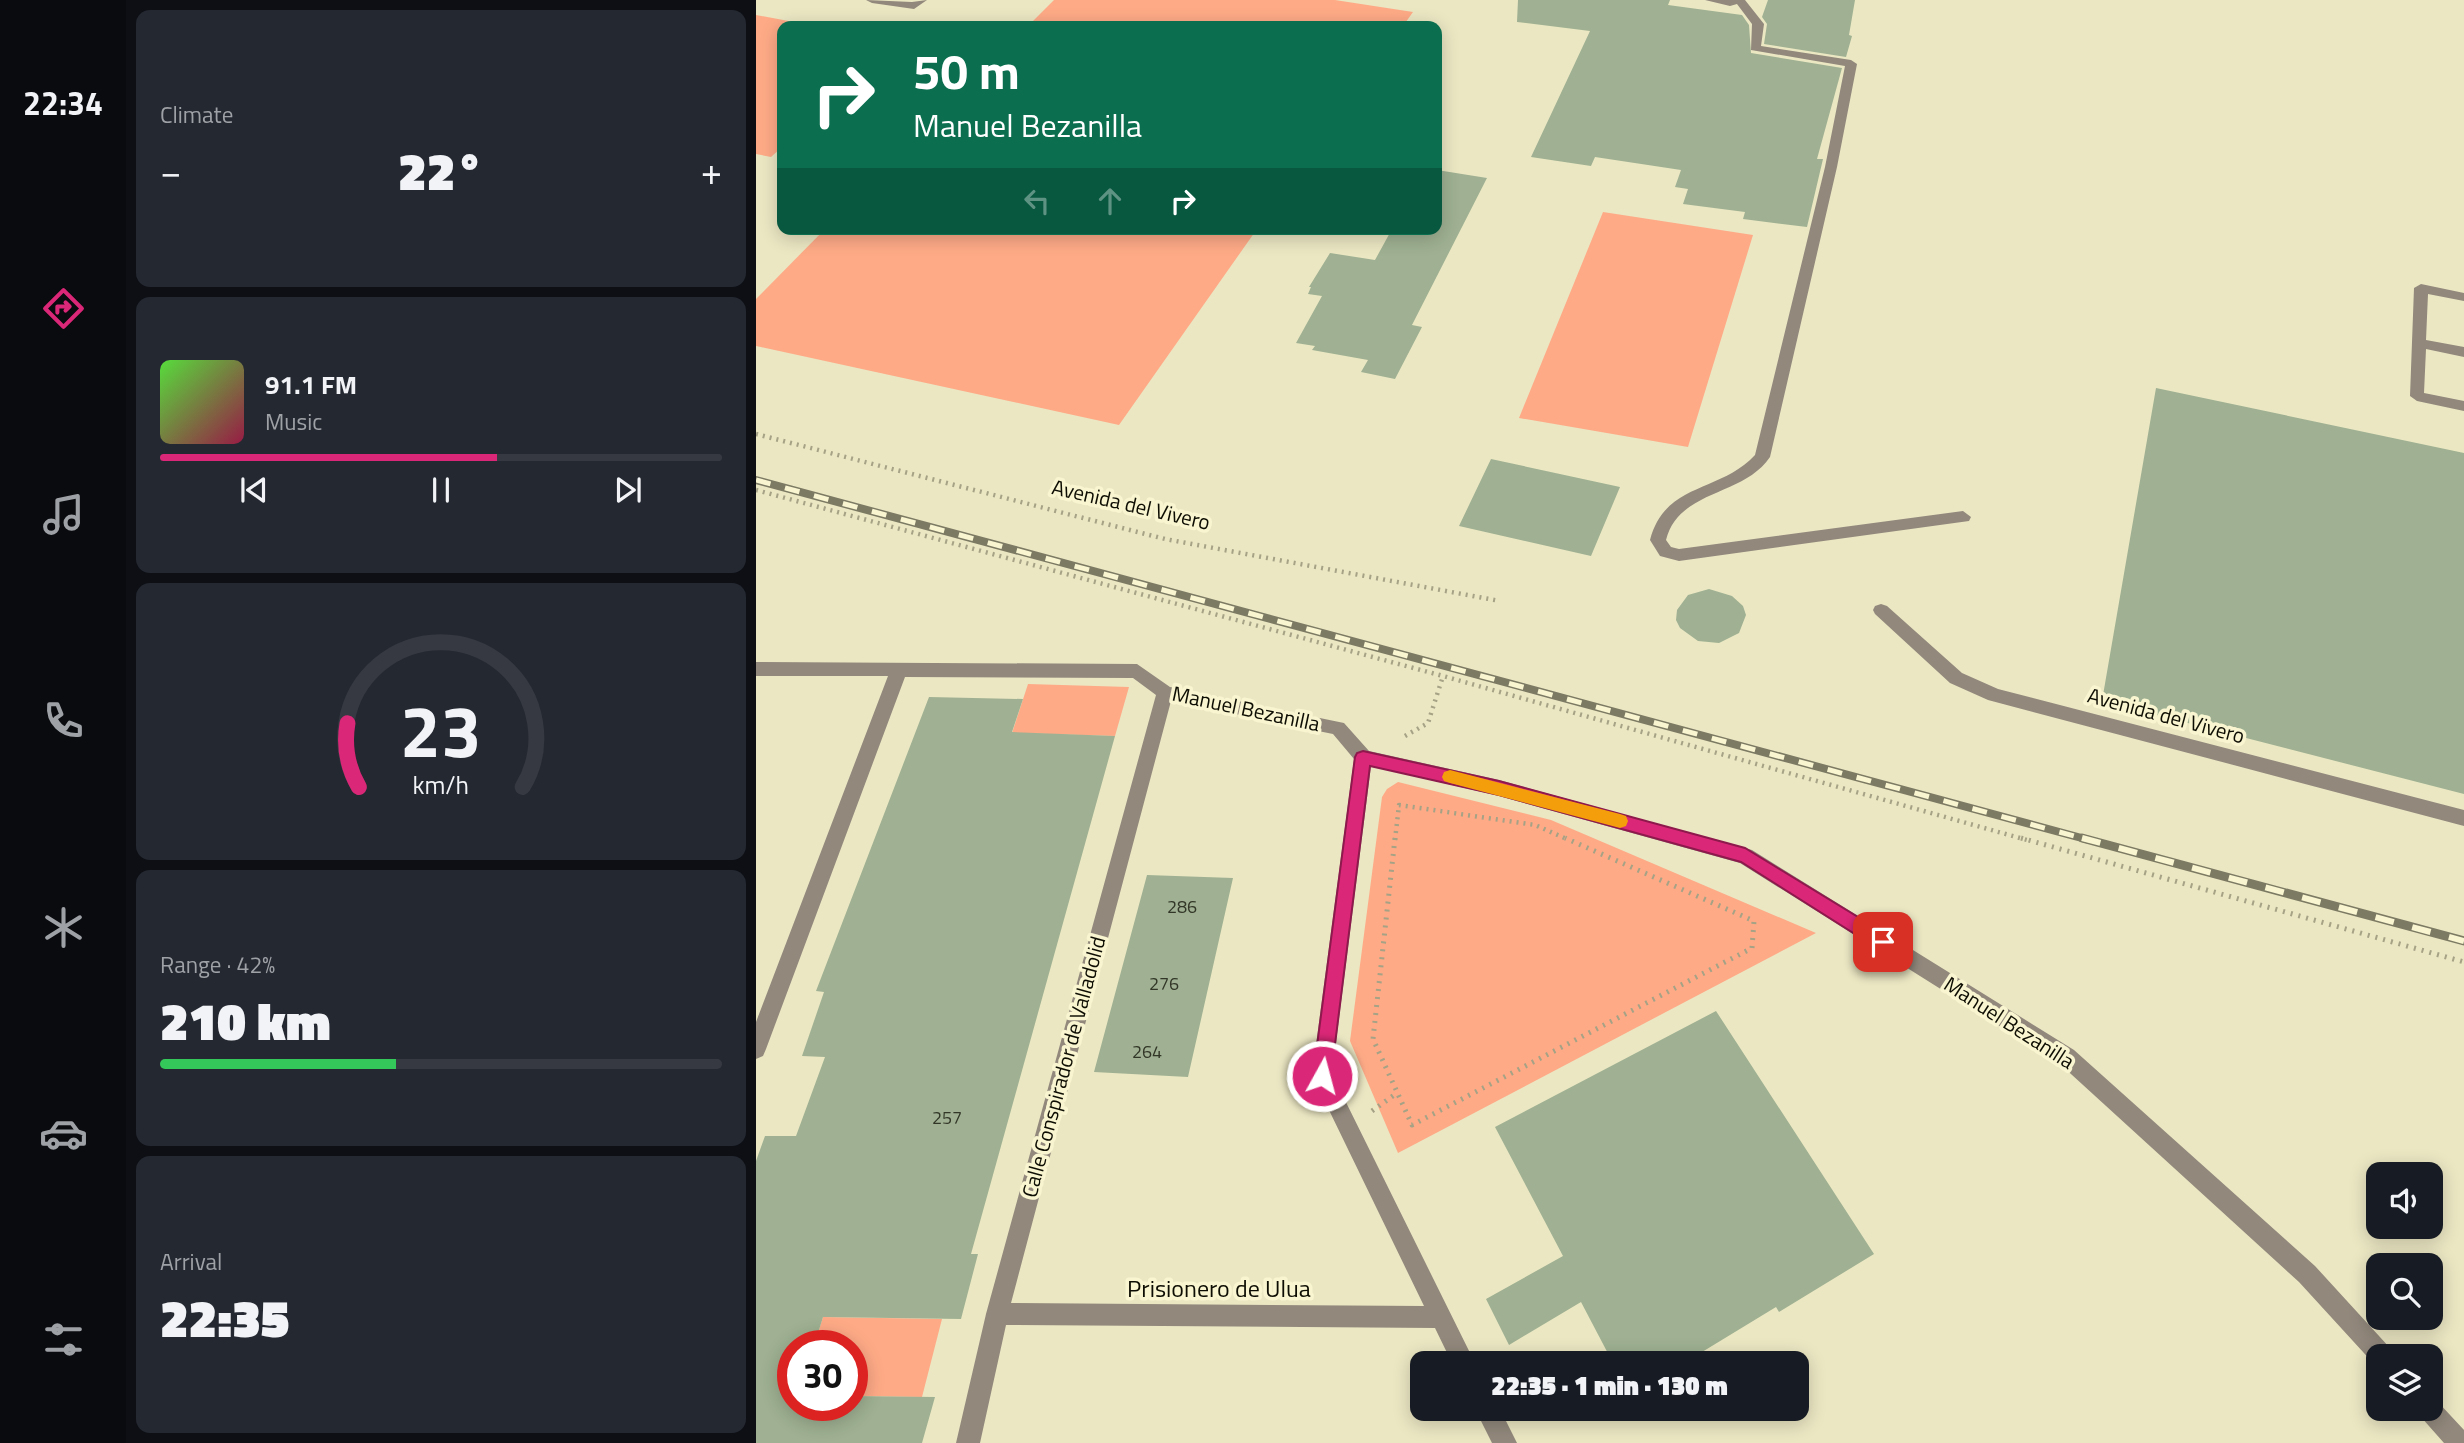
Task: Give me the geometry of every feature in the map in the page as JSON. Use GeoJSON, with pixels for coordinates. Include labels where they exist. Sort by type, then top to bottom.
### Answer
{"type":"FeatureCollection","features":[{"type":"Feature","properties":{"kind":"street"},"geometry":{"type":"LineString","coordinates":[[872,0],[914,6],[921,0]]}},
{"type":"Feature","properties":{"kind":"street"},"geometry":{"type":"LineString","coordinates":[[1711,0],[1730,3],[1738,0],[1758,24],[1755,48],[1852,64],[1762,457],[1745,475],[1681,502],[1659,528],[1658,540],[1666,552],[1679,555],[1963,517]]}},
{"type":"Feature","properties":{"kind":"street"},"geometry":{"type":"LineString","coordinates":[[2464,297],[2421,288],[2417,396],[2464,406]]}},
{"type":"Feature","properties":{"kind":"street"},"geometry":{"type":"LineString","coordinates":[[2419,344],[2464,352]]}},
{"type":"Feature","properties":{"kind":"street","name":"Avenida del Vivero"},"geometry":{"type":"LineString","coordinates":[[1881,610],[1956,678],[1994,695],[2464,818]]}},
{"type":"Feature","properties":{"kind":"street"},"geometry":{"type":"LineString","coordinates":[[756,669],[899,670],[756,1049]]}},
{"type":"Feature","properties":{"kind":"street","name":"Manuel Bezanilla"},"geometry":{"type":"LineString","coordinates":[[899,670],[1136,671],[1165,693],[1338,728],[1364,758],[1499,788],[1745,856],[2067,1057],[2307,1274],[2371,1344]]}},
{"type":"Feature","properties":{"kind":"street","name":"Calle Conspirador de Valladolid"},"geometry":{"type":"LineString","coordinates":[[968,1443],[997,1314],[1165,693]]}},
{"type":"Feature","properties":{"kind":"street"},"geometry":{"type":"LineString","coordinates":[[1364,758],[1322,1076],[1458,1351]]}},
{"type":"Feature","properties":{"kind":"street","name":"Prisionero de Ulua"},"geometry":{"type":"LineString","coordinates":[[997,1314],[1440,1318]]}},
{"type":"Feature","properties":{"kind":"street"},"geometry":{"type":"LineString","coordinates":[[1493,1421],[1505,1443]]}},
{"type":"Feature","properties":{"kind":"street"},"geometry":{"type":"LineString","coordinates":[[2440,1421],[2460,1443]]}},
{"type":"Feature","properties":{"kind":"path","name":"Avenida del Vivero"},"geometry":{"type":"LineString","coordinates":[[756,434],[1165,539],[1500,601]]}},
{"type":"Feature","properties":{"kind":"path"},"geometry":{"type":"LineString","coordinates":[[756,490],[1443,676],[2464,962]]}},
{"type":"Feature","properties":{"kind":"path"},"geometry":{"type":"LineString","coordinates":[[1364,758],[1428,723],[1443,676]]}},
{"type":"Feature","properties":{"kind":"path"},"geometry":{"type":"LineString","coordinates":[[1399,805],[1415,805],[1535,825],[1754,921],[1752,948],[1412,1125],[1373,1039],[1399,805]]}},
{"type":"Feature","properties":{"kind":"shaded area"},"geometry":{"type":"Polygon","coordinates":[[[1054,0],[1335,0],[1413,12],[1407,21],[1033,21],[1054,0]]]}},
{"type":"Feature","properties":{"kind":"shaded area"},"geometry":{"type":"Polygon","coordinates":[[[756,15],[788,21],[777,21],[777,152],[771,157],[756,154],[756,15]]]}},
{"type":"Feature","properties":{"kind":"shaded area"},"geometry":{"type":"Polygon","coordinates":[[[1603,212],[1753,235],[1688,447],[1519,418],[1603,212]]]}},
{"type":"Feature","properties":{"kind":"shaded area"},"geometry":{"type":"Polygon","coordinates":[[[819,235],[1253,235],[1119,425],[756,346],[756,299],[819,235]]]}},
{"type":"Feature","properties":{"kind":"shaded area"},"geometry":{"type":"Polygon","coordinates":[[[1028,684],[1129,687],[1115,736],[1012,733],[1028,684]]]}},
{"type":"Feature","properties":{"kind":"shaded area"},"geometry":{"type":"Polygon","coordinates":[[[1398,782],[1551,820],[1816,933],[1398,1153],[1350,1041],[1382,797],[1387,789],[1398,782]]]}},
{"type":"Feature","properties":{"kind":"shaded area"},"geometry":{"type":"Polygon","coordinates":[[[823,1317],[942,1319],[922,1397],[868,1396],[868,1330],[819,1330],[823,1317]]]}},
{"type":"Feature","properties":{"kind":"building"},"geometry":{"type":"Polygon","coordinates":[[[1518,0],[1670,0],[1668,5],[1742,15],[1749,25],[1751,53],[1842,68],[1817,159],[1823,159],[1807,227],[1743,219],[1745,212],[1683,204],[1688,189],[1675,187],[1681,170],[1595,157],[1591,166],[1531,157],[1590,31],[1517,22],[1518,0]]]}},
{"type":"Feature","properties":{"kind":"building"},"geometry":{"type":"Polygon","coordinates":[[[1768,0],[1855,0],[1849,35],[1852,36],[1846,57],[1764,44],[1767,24],[1762,17],[1768,0]]]}},
{"type":"Feature","properties":{"kind":"building"},"geometry":{"type":"Polygon","coordinates":[[[1442,171],[1487,178],[1412,325],[1422,327],[1395,379],[1361,372],[1368,360],[1312,350],[1315,346],[1296,343],[1322,296],[1308,294],[1309,287],[1330,253],[1375,260],[1389,235],[1442,235],[1442,171]]]}},
{"type":"Feature","properties":{"kind":"building"},"geometry":{"type":"Polygon","coordinates":[[[2156,388],[2464,453],[2464,794],[2102,701],[2156,388]]]}},
{"type":"Feature","properties":{"kind":"building"},"geometry":{"type":"Polygon","coordinates":[[[1491,459],[1620,487],[1591,556],[1459,526],[1491,459]]]}},
{"type":"Feature","properties":{"kind":"building"},"geometry":{"type":"Polygon","coordinates":[[[1709,589],[1732,596],[1743,606],[1746,615],[1739,633],[1719,643],[1698,641],[1680,628],[1676,620],[1677,610],[1688,595],[1709,589]]]}},
{"type":"Feature","properties":{"kind":"building"},"geometry":{"type":"Polygon","coordinates":[[[929,697],[1023,699],[1012,732],[1115,736],[971,1254],[978,1254],[961,1319],[823,1317],[819,1330],[777,1330],[777,1421],[868,1421],[868,1396],[935,1397],[922,1443],[756,1443],[756,1161],[765,1136],[796,1136],[825,1057],[802,1056],[824,992],[816,991],[929,697]]]}},
{"type":"Feature","properties":{"kind":"building"},"geometry":{"type":"Polygon","coordinates":[[[1147,875],[1233,878],[1188,1077],[1094,1072],[1147,875]]]}},
{"type":"Feature","properties":{"kind":"building"},"geometry":{"type":"Polygon","coordinates":[[[1716,1011],[1874,1254],[1779,1312],[1776,1307],[1704,1351],[1607,1351],[1581,1302],[1509,1345],[1486,1299],[1563,1256],[1495,1127],[1716,1011]]]}},
{"type":"Feature","properties":{"kind":"railway"},"geometry":{"type":"LineString","coordinates":[[756,480],[2089,840]]}},
{"type":"Feature","properties":{"kind":"railway"},"geometry":{"type":"LineString","coordinates":[[2082,838],[2464,941]]}},
{"type":"Feature","properties":{"kind":"slow traffic"},"geometry":{"type":"LineString","coordinates":[[1450,777],[1620,821]]}},
{"type":"Feature","properties":{"kind":"route"},"geometry":{"type":"LineString","coordinates":[[1322,1076],[1363,757],[1499,788],[1745,856],[1883,942]]}}]}
